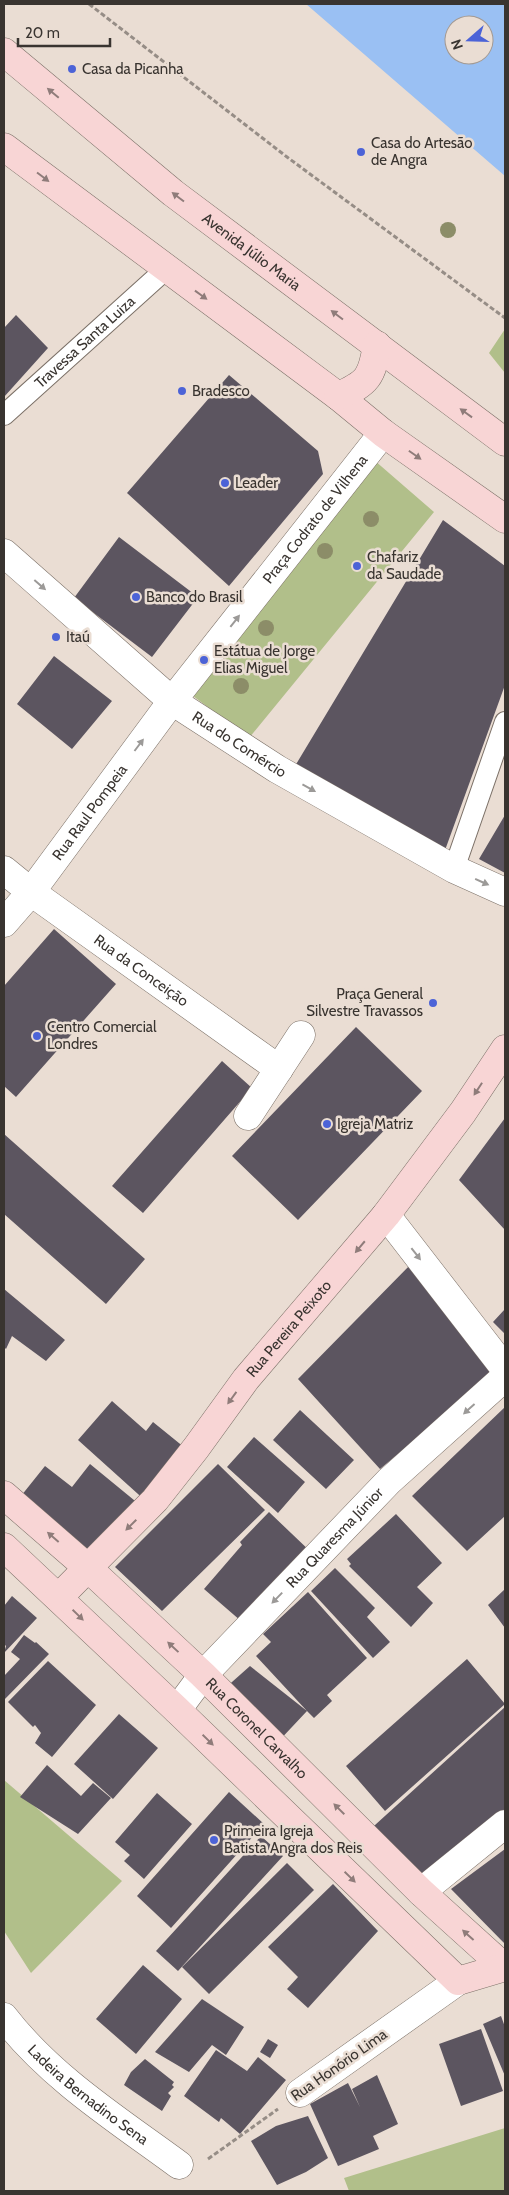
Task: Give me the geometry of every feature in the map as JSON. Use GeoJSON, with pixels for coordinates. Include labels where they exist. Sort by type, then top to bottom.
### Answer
{"type":"FeatureCollection","features":[{"type":"Feature","properties":{"kind":"main road","name":"Avenida Júlio Maria"},"geometry":{"type":"LineString","coordinates":[[4,52],[173,193],[505,442]]}},
{"type":"Feature","properties":{"kind":"main road"},"geometry":{"type":"LineString","coordinates":[[4,148],[338,396],[383,433],[505,519]]}},
{"type":"Feature","properties":{"kind":"main road"},"geometry":{"type":"LineString","coordinates":[[338,396],[355,389],[369,378],[377,345]]}},
{"type":"Feature","properties":{"kind":"main road","name":"Rua Pereira Peixoto"},"geometry":{"type":"LineString","coordinates":[[58,1597],[155,1500],[196,1448],[246,1379],[386,1215],[463,1112],[505,1049]]}},
{"type":"Feature","properties":{"kind":"main road","name":"Rua Coronel Carvalho"},"geometry":{"type":"LineString","coordinates":[[4,1495],[88,1568],[203,1674],[421,1892],[505,1967]]}},
{"type":"Feature","properties":{"kind":"main road"},"geometry":{"type":"LineString","coordinates":[[4,1547],[177,1710],[458,1981]]}},
{"type":"Feature","properties":{"kind":"main road","name":"Rua Honório Lima"},"geometry":{"type":"LineString","coordinates":[[458,1981],[505,1967]]}},
{"type":"Feature","properties":{"kind":"street","name":"Travessa Santa Luiza"},"geometry":{"type":"LineString","coordinates":[[4,415],[166,269]]}},
{"type":"Feature","properties":{"kind":"street","name":"Praça Codrato de Vilhena"},"geometry":{"type":"LineString","coordinates":[[172,700],[383,433]]}},
{"type":"Feature","properties":{"kind":"street","name":"Rua do Comércio"},"geometry":{"type":"LineString","coordinates":[[4,553],[172,700],[277,770],[454,869],[505,892]]}},
{"type":"Feature","properties":{"kind":"street","name":"Rua Raul Pompeia"},"geometry":{"type":"LineString","coordinates":[[4,923],[30,892],[172,700]]}},
{"type":"Feature","properties":{"kind":"street"},"geometry":{"type":"LineString","coordinates":[[454,869],[505,722]]}},
{"type":"Feature","properties":{"kind":"street","name":"Rua da Conceição"},"geometry":{"type":"LineString","coordinates":[[4,870],[30,892],[279,1069]]}},
{"type":"Feature","properties":{"kind":"street"},"geometry":{"type":"LineString","coordinates":[[248,1116],[301,1035]]}},
{"type":"Feature","properties":{"kind":"street"},"geometry":{"type":"LineString","coordinates":[[386,1215],[505,1369]]}},
{"type":"Feature","properties":{"kind":"street","name":"Rua Quaresma Júnior"},"geometry":{"type":"LineString","coordinates":[[177,1710],[203,1674],[380,1490],[505,1377]]}},
{"type":"Feature","properties":{"kind":"street"},"geometry":{"type":"LineString","coordinates":[[421,1892],[505,1824]]}},
{"type":"Feature","properties":{"kind":"street","name":"Rua Honório Lima"},"geometry":{"type":"LineString","coordinates":[[300,2093],[458,1981]]}},
{"type":"Feature","properties":{"kind":"street","name":"Ladeira Bernadino Sena"},"geometry":{"type":"LineString","coordinates":[[4,2017],[17,2034],[66,2081],[179,2165]]}},
{"type":"Feature","properties":{"kind":"path"},"geometry":{"type":"LineString","coordinates":[[89,4],[287,157],[505,318]]}},
{"type":"Feature","properties":{"kind":"path","name":"Rua Honório Lima"},"geometry":{"type":"LineString","coordinates":[[179,2165],[193,2170],[300,2093]]}},
{"type":"Feature","properties":{"kind":"green space"},"geometry":{"type":"Polygon","coordinates":[[[505,329],[505,373],[489,353],[505,329]]]}},
{"type":"Feature","properties":{"kind":"green space"},"geometry":{"type":"Polygon","coordinates":[[[374,460],[434,512],[249,738],[181,687],[374,460]]]}},
{"type":"Feature","properties":{"kind":"green space"},"geometry":{"type":"Polygon","coordinates":[[[4,1780],[122,1881],[31,1973],[4,1931],[4,1780]]]}},
{"type":"Feature","properties":{"kind":"green space"},"geometry":{"type":"Polygon","coordinates":[[[505,2128],[505,2191],[349,2191],[344,2178],[505,2128]]]}},
{"type":"Feature","properties":{"kind":"water"},"geometry":{"type":"Polygon","coordinates":[[[306,4],[505,4],[505,176],[306,4]]]}},
{"type":"Feature","properties":{"kind":"building"},"geometry":{"type":"Polygon","coordinates":[[[16,315],[48,348],[4,397],[4,328],[16,315]]]}},
{"type":"Feature","properties":{"kind":"building","name":"Leader"},"geometry":{"type":"Polygon","coordinates":[[[229,375],[318,451],[323,474],[229,586],[127,493],[229,375]]]}},
{"type":"Feature","properties":{"kind":"building"},"geometry":{"type":"Polygon","coordinates":[[[443,520],[505,566],[505,685],[444,853],[295,766],[443,520]]]}},
{"type":"Feature","properties":{"kind":"building","name":"Banco do Brasil"},"geometry":{"type":"Polygon","coordinates":[[[119,537],[198,597],[152,657],[74,598],[119,537]]]}},
{"type":"Feature","properties":{"kind":"building"},"geometry":{"type":"Polygon","coordinates":[[[54,656],[112,701],[72,749],[17,704],[54,656]]]}},
{"type":"Feature","properties":{"kind":"building"},"geometry":{"type":"Polygon","coordinates":[[[505,815],[505,873],[479,859],[505,815]]]}},
{"type":"Feature","properties":{"kind":"building","name":"Centro Comercial Londres"},"geometry":{"type":"Polygon","coordinates":[[[54,929],[116,984],[16,1097],[4,1086],[4,986],[54,929]]]}},
{"type":"Feature","properties":{"kind":"building","name":"Igreja Matriz"},"geometry":{"type":"Polygon","coordinates":[[[356,1027],[422,1091],[298,1220],[232,1156],[356,1027]]]}},
{"type":"Feature","properties":{"kind":"building"},"geometry":{"type":"Polygon","coordinates":[[[222,1061],[252,1088],[143,1213],[112,1186],[222,1061]]]}},
{"type":"Feature","properties":{"kind":"building"},"geometry":{"type":"Polygon","coordinates":[[[505,1118],[505,1230],[459,1180],[505,1118]]]}},
{"type":"Feature","properties":{"kind":"building"},"geometry":{"type":"Polygon","coordinates":[[[4,1134],[145,1259],[106,1304],[4,1214],[4,1134]]]}},
{"type":"Feature","properties":{"kind":"building"},"geometry":{"type":"Polygon","coordinates":[[[412,1263],[494,1374],[380,1469],[298,1379],[412,1263]]]}},
{"type":"Feature","properties":{"kind":"building"},"geometry":{"type":"Polygon","coordinates":[[[4,1289],[65,1340],[46,1361],[12,1336],[6,1349],[4,1347],[4,1289]]]}},
{"type":"Feature","properties":{"kind":"building"},"geometry":{"type":"Polygon","coordinates":[[[505,1309],[505,1334],[493,1322],[505,1309]]]}},
{"type":"Feature","properties":{"kind":"building"},"geometry":{"type":"Polygon","coordinates":[[[112,1401],[146,1431],[153,1422],[190,1452],[148,1503],[78,1440],[112,1401]]]}},
{"type":"Feature","properties":{"kind":"building"},"geometry":{"type":"Polygon","coordinates":[[[505,1407],[505,1516],[467,1551],[412,1496],[505,1407]]]}},
{"type":"Feature","properties":{"kind":"building"},"geometry":{"type":"Polygon","coordinates":[[[300,1410],[354,1460],[326,1489],[273,1440],[300,1410]]]}},
{"type":"Feature","properties":{"kind":"building"},"geometry":{"type":"Polygon","coordinates":[[[254,1437],[305,1482],[278,1513],[227,1467],[254,1437]]]}},
{"type":"Feature","properties":{"kind":"building"},"geometry":{"type":"Polygon","coordinates":[[[90,1464],[140,1505],[92,1561],[17,1501],[45,1466],[72,1487],[90,1464]]]}},
{"type":"Feature","properties":{"kind":"building"},"geometry":{"type":"Polygon","coordinates":[[[218,1464],[265,1510],[162,1611],[115,1567],[218,1464]]]}},
{"type":"Feature","properties":{"kind":"building"},"geometry":{"type":"Polygon","coordinates":[[[269,1512],[313,1554],[241,1621],[204,1589],[242,1545],[240,1542],[269,1512]]]}},
{"type":"Feature","properties":{"kind":"building"},"geometry":{"type":"Polygon","coordinates":[[[396,1514],[442,1563],[417,1587],[433,1603],[411,1627],[349,1566],[351,1564],[347,1559],[396,1514]]]}},
{"type":"Feature","properties":{"kind":"building"},"geometry":{"type":"Polygon","coordinates":[[[335,1568],[375,1608],[367,1617],[390,1642],[373,1658],[311,1591],[335,1568]]]}},
{"type":"Feature","properties":{"kind":"building"},"geometry":{"type":"Polygon","coordinates":[[[505,1589],[505,1628],[488,1605],[505,1589]]]}},
{"type":"Feature","properties":{"kind":"building"},"geometry":{"type":"Polygon","coordinates":[[[308,1592],[367,1658],[327,1695],[332,1701],[314,1718],[256,1656],[271,1642],[263,1634],[308,1592]]]}},
{"type":"Feature","properties":{"kind":"building"},"geometry":{"type":"Polygon","coordinates":[[[12,1596],[37,1618],[4,1653],[6,1646],[4,1644],[4,1606],[12,1596]]]}},
{"type":"Feature","properties":{"kind":"building"},"geometry":{"type":"Polygon","coordinates":[[[24,1635],[36,1642],[49,1654],[4,1700],[4,1676],[20,1659],[11,1652],[24,1635]]]}},
{"type":"Feature","properties":{"kind":"building"},"geometry":{"type":"Polygon","coordinates":[[[467,1659],[505,1704],[385,1811],[346,1766],[467,1659]]]}},
{"type":"Feature","properties":{"kind":"building"},"geometry":{"type":"Polygon","coordinates":[[[48,1661],[96,1705],[52,1757],[35,1743],[41,1733],[35,1725],[33,1727],[8,1702],[48,1661]]]}},
{"type":"Feature","properties":{"kind":"building"},"geometry":{"type":"Polygon","coordinates":[[[250,1666],[307,1711],[276,1744],[223,1690],[250,1666]]]}},
{"type":"Feature","properties":{"kind":"building"},"geometry":{"type":"Polygon","coordinates":[[[505,1707],[505,1816],[424,1883],[364,1835],[505,1707]]]}},
{"type":"Feature","properties":{"kind":"building"},"geometry":{"type":"Polygon","coordinates":[[[119,1714],[158,1748],[113,1799],[74,1764],[119,1714]]]}},
{"type":"Feature","properties":{"kind":"building"},"geometry":{"type":"Polygon","coordinates":[[[47,1765],[81,1796],[93,1783],[111,1798],[78,1834],[20,1797],[47,1765]]]}},
{"type":"Feature","properties":{"kind":"building"},"geometry":{"type":"Polygon","coordinates":[[[229,1792],[264,1824],[171,1928],[137,1896],[229,1792]]]}},
{"type":"Feature","properties":{"kind":"building"},"geometry":{"type":"Polygon","coordinates":[[[157,1793],[192,1824],[144,1879],[124,1861],[130,1855],[115,1842],[157,1793]]]}},
{"type":"Feature","properties":{"kind":"building"},"geometry":{"type":"Polygon","coordinates":[[[261,1836],[283,1856],[178,1971],[156,1951],[261,1836]]]}},
{"type":"Feature","properties":{"kind":"building"},"geometry":{"type":"Polygon","coordinates":[[[505,1849],[505,1944],[451,1889],[505,1849]]]}},
{"type":"Feature","properties":{"kind":"building"},"geometry":{"type":"Polygon","coordinates":[[[287,1863],[314,1890],[209,1994],[182,1967],[287,1863]]]}},
{"type":"Feature","properties":{"kind":"building"},"geometry":{"type":"Polygon","coordinates":[[[333,1884],[378,1931],[308,2008],[287,1989],[298,1977],[268,1947],[333,1884]]]}},
{"type":"Feature","properties":{"kind":"building"},"geometry":{"type":"Polygon","coordinates":[[[143,1965],[182,1999],[136,2054],[96,2019],[143,1965]]]}},
{"type":"Feature","properties":{"kind":"building"},"geometry":{"type":"Polygon","coordinates":[[[202,1999],[244,2027],[226,2055],[212,2045],[189,2072],[155,2052],[202,1999]]]}},
{"type":"Feature","properties":{"kind":"building"},"geometry":{"type":"Polygon","coordinates":[[[501,2016],[505,2027],[505,2076],[483,2024],[501,2016]]]}},
{"type":"Feature","properties":{"kind":"building"},"geometry":{"type":"Polygon","coordinates":[[[481,2029],[503,2091],[461,2106],[439,2044],[481,2029]]]}},
{"type":"Feature","properties":{"kind":"building"},"geometry":{"type":"Polygon","coordinates":[[[268,2039],[278,2045],[270,2058],[260,2052],[268,2039]]]}},
{"type":"Feature","properties":{"kind":"building"},"geometry":{"type":"Polygon","coordinates":[[[216,2050],[247,2071],[258,2057],[286,2080],[240,2134],[221,2118],[219,2122],[184,2096],[216,2050]]]}},
{"type":"Feature","properties":{"kind":"building"},"geometry":{"type":"Polygon","coordinates":[[[145,2059],[174,2082],[172,2085],[174,2087],[168,2093],[171,2096],[162,2111],[124,2085],[131,2072],[145,2059]]]}},
{"type":"Feature","properties":{"kind":"building"},"geometry":{"type":"Polygon","coordinates":[[[377,2075],[398,2124],[373,2136],[379,2149],[338,2166],[310,2104],[348,2083],[360,2107],[352,2089],[377,2075]]]}},
{"type":"Feature","properties":{"kind":"building"},"geometry":{"type":"Polygon","coordinates":[[[308,2116],[328,2158],[306,2172],[277,2185],[251,2141],[276,2126],[308,2116]]]}},
{"type":"Feature","properties":{"kind":"place","name":"Casa da Picanha"},"geometry":{"type":"Point","coordinates":[72,69]}},
{"type":"Feature","properties":{"kind":"place","name":"Casa do Artesão de Angra"},"geometry":{"type":"Point","coordinates":[361,152]}},
{"type":"Feature","properties":{"kind":"place","name":"Bradesco"},"geometry":{"type":"Point","coordinates":[182,391]}},
{"type":"Feature","properties":{"kind":"place","name":"Leader"},"geometry":{"type":"Point","coordinates":[225,483]}},
{"type":"Feature","properties":{"kind":"place","name":"Chafariz da Saudade"},"geometry":{"type":"Point","coordinates":[357,566]}},
{"type":"Feature","properties":{"kind":"place","name":"Banco do Brasil"},"geometry":{"type":"Point","coordinates":[136,597]}},
{"type":"Feature","properties":{"kind":"place","name":"Itaú"},"geometry":{"type":"Point","coordinates":[56,637]}},
{"type":"Feature","properties":{"kind":"place","name":"Estátua de Jorge Elias Miguel"},"geometry":{"type":"Point","coordinates":[204,660]}},
{"type":"Feature","properties":{"kind":"place","name":"Praça General Silvestre Travassos"},"geometry":{"type":"Point","coordinates":[433,1003]}},
{"type":"Feature","properties":{"kind":"place","name":"Centro Comercial Londres"},"geometry":{"type":"Point","coordinates":[37,1036]}},
{"type":"Feature","properties":{"kind":"place","name":"Igreja Matriz"},"geometry":{"type":"Point","coordinates":[327,1124]}},
{"type":"Feature","properties":{"kind":"place","name":"Primeira Igreja Batista Angra dos Reis"},"geometry":{"type":"Point","coordinates":[214,1840]}}]}
